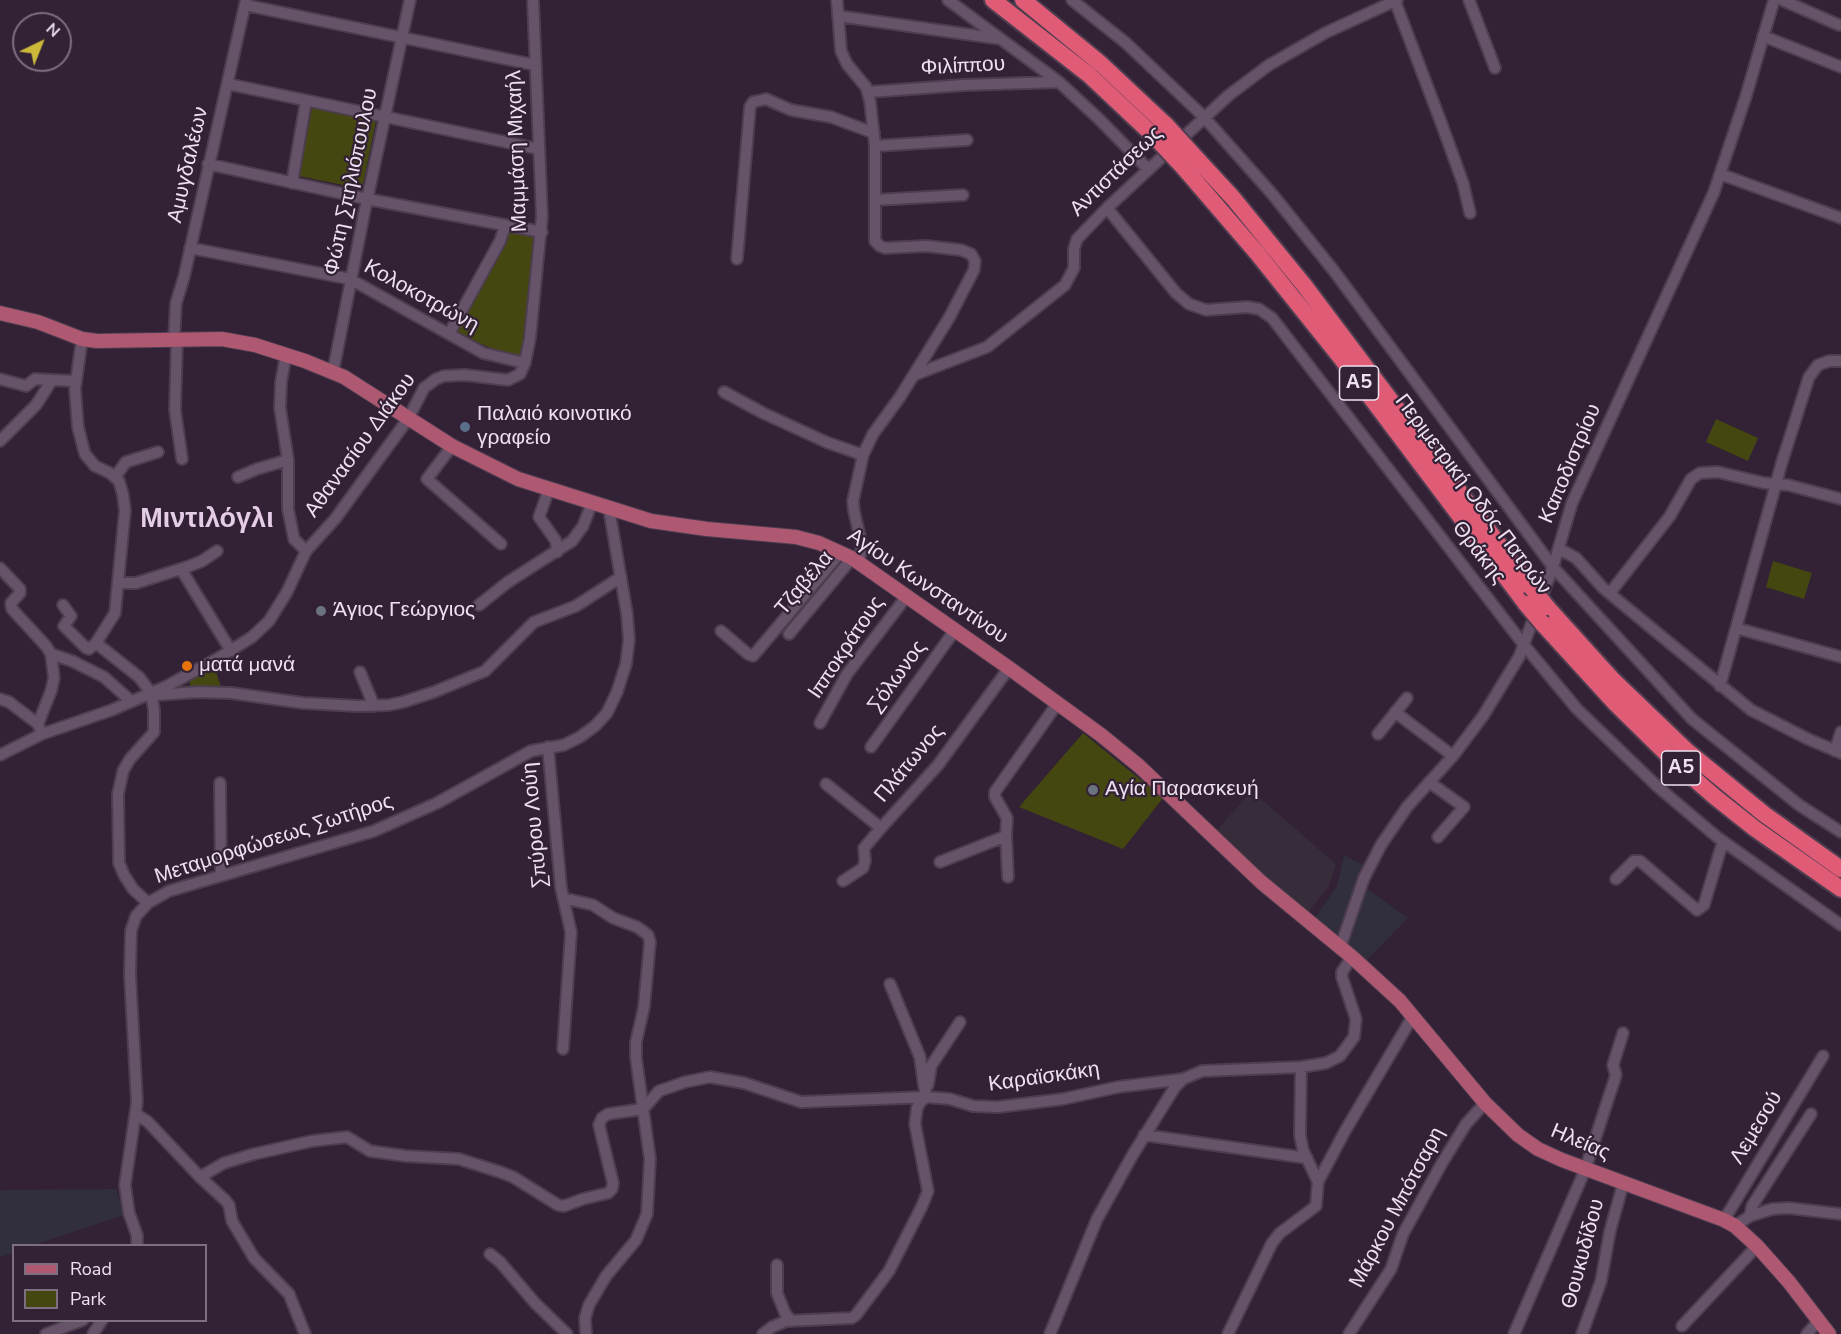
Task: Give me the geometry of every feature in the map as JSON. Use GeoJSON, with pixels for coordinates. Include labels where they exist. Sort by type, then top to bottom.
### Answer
{"type":"FeatureCollection","features":[{"type":"Feature","properties":{"kind":"highway","name":"Περιμετρική Οδός Πατρών"},"geometry":{"type":"LineString","coordinates":[[993,0],[1160,131]]}},
{"type":"Feature","properties":{"kind":"highway","name":"Περιμετρική Οδός Πατρών"},"geometry":{"type":"LineString","coordinates":[[1023,0],[1101,64],[1191,163],[1233,198],[1311,294],[1531,587],[1545,615],[1636,724],[1692,777],[1754,828],[1841,889]]}},
{"type":"Feature","properties":{"kind":"highway","name":"Περιμετρική Οδός Πατρών"},"geometry":{"type":"LineString","coordinates":[[1191,163],[1257,253],[1334,350],[1526,604],[1545,615],[1687,751],[1764,814],[1841,869]]}},
{"type":"Feature","properties":{"kind":"main road","name":"Αγίου Κωνσταντίνου"},"geometry":{"type":"LineString","coordinates":[[0,313],[38,322],[82,339],[111,342],[235,340],[333,372],[452,446],[498,470],[549,489],[651,521],[678,526],[796,537],[819,543],[851,557],[1009,668],[1139,766],[1256,878],[1340,948]]}},
{"type":"Feature","properties":{"kind":"main road","name":"Ηλείας"},"geometry":{"type":"LineString","coordinates":[[1340,948],[1413,1016],[1485,1103],[1528,1143],[1547,1154],[1585,1170],[1730,1223],[1757,1246],[1789,1282],[1829,1334]]}},
{"type":"Feature","properties":{"kind":"street","name":"Φώτη Σπηλιόπουλου"},"geometry":{"type":"LineString","coordinates":[[333,372],[350,279],[410,0]]}},
{"type":"Feature","properties":{"kind":"street","name":"Μαμμάση Μιχαήλ"},"geometry":{"type":"LineString","coordinates":[[525,363],[534,311],[543,198],[533,0]]}},
{"type":"Feature","properties":{"kind":"street"},"geometry":{"type":"LineString","coordinates":[[721,631],[753,656],[862,546],[853,501],[863,455],[873,434],[900,398],[950,318],[974,270],[975,261],[971,254],[960,250],[926,246],[880,246],[874,238],[875,146],[869,92],[863,81],[843,58],[838,31],[837,0]]}},
{"type":"Feature","properties":{"kind":"street"},"geometry":{"type":"LineString","coordinates":[[948,0],[1059,82],[1148,169]]}},
{"type":"Feature","properties":{"kind":"street"},"geometry":{"type":"LineString","coordinates":[[1072,0],[1126,43],[1203,117],[1273,195],[1334,271],[1553,567],[1692,719],[1799,805],[1841,832]]}},
{"type":"Feature","properties":{"kind":"street"},"geometry":{"type":"LineString","coordinates":[[1396,0],[1463,183],[1470,213]]}},
{"type":"Feature","properties":{"kind":"street","name":"Αντιστάσεως"},"geometry":{"type":"LineString","coordinates":[[914,375],[987,347],[1065,285],[1074,268],[1074,249],[1077,239],[1203,117],[1269,65],[1335,28],[1396,0]]}},
{"type":"Feature","properties":{"kind":"street"},"geometry":{"type":"LineString","coordinates":[[1469,0],[1495,68]]}},
{"type":"Feature","properties":{"kind":"street","name":"Καποδιστρίου"},"geometry":{"type":"LineString","coordinates":[[1340,948],[1364,878],[1374,857],[1401,815],[1453,756],[1492,703],[1508,678],[1524,645],[1553,567],[1572,503],[1708,207],[1774,0]]}},
{"type":"Feature","properties":{"kind":"street"},"geometry":{"type":"LineString","coordinates":[[1782,0],[1839,25]]}},
{"type":"Feature","properties":{"kind":"street"},"geometry":{"type":"LineString","coordinates":[[245,2],[535,66]]}},
{"type":"Feature","properties":{"kind":"street","name":"Αμυγδαλέων"},"geometry":{"type":"LineString","coordinates":[[182,459],[175,410],[176,303],[245,2]]}},
{"type":"Feature","properties":{"kind":"street"},"geometry":{"type":"LineString","coordinates":[[838,16],[1003,39]]}},
{"type":"Feature","properties":{"kind":"street"},"geometry":{"type":"LineString","coordinates":[[1763,36],[1841,67]]}},
{"type":"Feature","properties":{"kind":"street","name":"Φιλίππου"},"geometry":{"type":"LineString","coordinates":[[869,92],[964,85],[1059,82]]}},
{"type":"Feature","properties":{"kind":"street"},"geometry":{"type":"LineString","coordinates":[[228,84],[539,149]]}},
{"type":"Feature","properties":{"kind":"street"},"geometry":{"type":"LineString","coordinates":[[738,259],[750,107],[753,102],[768,99],[791,110],[831,117],[874,133]]}},
{"type":"Feature","properties":{"kind":"street"},"geometry":{"type":"LineString","coordinates":[[292,183],[306,101]]}},
{"type":"Feature","properties":{"kind":"street"},"geometry":{"type":"LineString","coordinates":[[875,146],[967,140]]}},
{"type":"Feature","properties":{"kind":"street"},"geometry":{"type":"LineString","coordinates":[[208,164],[367,199],[542,232]]}},
{"type":"Feature","properties":{"kind":"street"},"geometry":{"type":"LineString","coordinates":[[1720,174],[1841,218]]}},
{"type":"Feature","properties":{"kind":"street"},"geometry":{"type":"LineString","coordinates":[[875,200],[963,195]]}},
{"type":"Feature","properties":{"kind":"street","name":"Θράκης"},"geometry":{"type":"LineString","coordinates":[[1107,208],[1176,293],[1189,304],[1206,310],[1247,307],[1259,309],[1272,318],[1524,645],[1577,709],[1658,788],[1723,841],[1841,925]]}},
{"type":"Feature","properties":{"kind":"street"},"geometry":{"type":"LineString","coordinates":[[449,334],[500,241],[505,226]]}},
{"type":"Feature","properties":{"kind":"street","name":"Κολοκοτρώνη"},"geometry":{"type":"LineString","coordinates":[[190,248],[350,279],[491,357],[525,363]]}},
{"type":"Feature","properties":{"kind":"street"},"geometry":{"type":"LineString","coordinates":[[63,604],[70,616],[64,626],[89,649],[96,643],[115,613],[125,510],[119,481],[95,466],[85,454],[78,427],[76,381],[82,339]]}},
{"type":"Feature","properties":{"kind":"street"},"geometry":{"type":"LineString","coordinates":[[286,355],[281,382],[280,408],[288,460],[288,509],[294,539],[306,551]]}},
{"type":"Feature","properties":{"kind":"street"},"geometry":{"type":"LineString","coordinates":[[1720,686],[1782,462],[1809,377],[1818,365],[1841,360]]}},
{"type":"Feature","properties":{"kind":"street","name":"Αθανασίου Διάκου"},"geometry":{"type":"LineString","coordinates":[[2,750],[40,729],[104,713],[151,693],[231,651],[257,633],[269,621],[287,592],[306,551],[335,519],[408,419],[419,394],[436,379],[465,375],[490,379],[515,378],[520,374],[525,363]]}},
{"type":"Feature","properties":{"kind":"street"},"geometry":{"type":"LineString","coordinates":[[0,379],[26,386],[35,379],[76,381]]}},
{"type":"Feature","properties":{"kind":"street"},"geometry":{"type":"LineString","coordinates":[[0,441],[30,412],[52,380]]}},
{"type":"Feature","properties":{"kind":"street"},"geometry":{"type":"LineString","coordinates":[[724,392],[826,442],[863,455]]}},
{"type":"Feature","properties":{"kind":"street"},"geometry":{"type":"LineString","coordinates":[[452,446],[427,479],[501,544]]}},
{"type":"Feature","properties":{"kind":"street"},"geometry":{"type":"LineString","coordinates":[[115,477],[126,462],[158,452]]}},
{"type":"Feature","properties":{"kind":"street"},"geometry":{"type":"LineString","coordinates":[[238,477],[288,460]]}},
{"type":"Feature","properties":{"kind":"street"},"geometry":{"type":"LineString","coordinates":[[1610,594],[1670,516],[1691,479],[1704,472],[1718,472],[1777,485],[1793,485],[1841,499]]}},
{"type":"Feature","properties":{"kind":"street"},"geometry":{"type":"LineString","coordinates":[[549,489],[539,517],[556,541],[557,552]]}},
{"type":"Feature","properties":{"kind":"street"},"geometry":{"type":"LineString","coordinates":[[479,604],[529,568],[566,547],[579,534],[592,503]]}},
{"type":"Feature","properties":{"kind":"street","name":"Μεταμορφώσεως Σωτήρος"},"geometry":{"type":"LineString","coordinates":[[148,903],[169,891],[374,831],[437,803],[531,751],[572,741],[595,726],[607,713],[618,692],[626,664],[629,640],[609,509]]}},
{"type":"Feature","properties":{"kind":"street"},"geometry":{"type":"LineString","coordinates":[[1559,549],[1576,558],[1610,594],[1751,710],[1838,752],[1841,732]]}},
{"type":"Feature","properties":{"kind":"street"},"geometry":{"type":"LineString","coordinates":[[119,583],[136,583],[181,569],[202,561],[218,551]]}},
{"type":"Feature","properties":{"kind":"street","name":"Τζαβέλα"},"geometry":{"type":"LineString","coordinates":[[789,634],[851,557]]}},
{"type":"Feature","properties":{"kind":"street"},"geometry":{"type":"LineString","coordinates":[[0,568],[20,589],[20,593],[11,603],[12,609],[46,646],[51,654],[54,671],[53,684],[40,729],[9,702],[0,699]]}},
{"type":"Feature","properties":{"kind":"street"},"geometry":{"type":"LineString","coordinates":[[181,569],[231,651]]}},
{"type":"Feature","properties":{"kind":"street"},"geometry":{"type":"LineString","coordinates":[[151,693],[156,695],[198,692],[231,693],[303,703],[374,706],[403,702],[479,674],[493,664],[534,622],[576,606],[621,577]]}},
{"type":"Feature","properties":{"kind":"street","name":"Ιπποκράτους"},"geometry":{"type":"LineString","coordinates":[[820,723],[847,675],[907,596]]}},
{"type":"Feature","properties":{"kind":"street"},"geometry":{"type":"LineString","coordinates":[[1736,628],[1841,657]]}},
{"type":"Feature","properties":{"kind":"street","name":"Σόλωνος"},"geometry":{"type":"LineString","coordinates":[[871,747],[956,630]]}},
{"type":"Feature","properties":{"kind":"street"},"geometry":{"type":"LineString","coordinates":[[96,643],[139,677],[151,693],[154,710],[154,732],[130,759],[123,771],[118,794],[119,863],[133,889],[148,903],[136,916],[131,931],[131,1009],[136,1114],[125,1185],[129,1214],[137,1234],[137,1244]]}},
{"type":"Feature","properties":{"kind":"street"},"geometry":{"type":"LineString","coordinates":[[51,654],[72,661],[104,677],[131,701]]}},
{"type":"Feature","properties":{"kind":"street","name":"Πλάτωνος"},"geometry":{"type":"LineString","coordinates":[[826,784],[880,828],[938,765],[1009,668]]}},
{"type":"Feature","properties":{"kind":"street"},"geometry":{"type":"LineString","coordinates":[[360,672],[374,706]]}},
{"type":"Feature","properties":{"kind":"street"},"geometry":{"type":"LineString","coordinates":[[1378,734],[1407,698]]}},
{"type":"Feature","properties":{"kind":"street"},"geometry":{"type":"LineString","coordinates":[[1008,877],[1007,818],[995,797],[995,792],[1057,704]]}},
{"type":"Feature","properties":{"kind":"street"},"geometry":{"type":"LineString","coordinates":[[1395,712],[1453,756]]}},
{"type":"Feature","properties":{"kind":"street","name":"Σπύρου Λούη"},"geometry":{"type":"LineString","coordinates":[[548,747],[563,898],[571,932],[563,1049]]}},
{"type":"Feature","properties":{"kind":"street"},"geometry":{"type":"LineString","coordinates":[[1429,782],[1464,807],[1438,837]]}},
{"type":"Feature","properties":{"kind":"street"},"geometry":{"type":"LineString","coordinates":[[220,783],[221,876]]}},
{"type":"Feature","properties":{"kind":"street"},"geometry":{"type":"LineString","coordinates":[[843,881],[863,868],[864,848],[880,828]]}},
{"type":"Feature","properties":{"kind":"street"},"geometry":{"type":"LineString","coordinates":[[940,862],[1006,836]]}},
{"type":"Feature","properties":{"kind":"street"},"geometry":{"type":"LineString","coordinates":[[1616,879],[1634,861],[1640,861],[1697,910],[1704,905],[1723,841]]}},
{"type":"Feature","properties":{"kind":"street"},"geometry":{"type":"LineString","coordinates":[[563,898],[593,905],[613,918],[637,927],[648,935],[650,942],[644,1007],[636,1042],[636,1058],[650,1159],[647,1214],[636,1240],[606,1276],[589,1305],[585,1318],[586,1334]]}},
{"type":"Feature","properties":{"kind":"street","name":"Καραϊσκάκη"},"geometry":{"type":"LineString","coordinates":[[643,1109],[659,1091],[710,1077],[744,1083],[801,1102],[927,1097],[973,1106],[998,1107],[1063,1099],[1118,1088],[1183,1079],[1202,1071],[1301,1067],[1326,1063],[1340,1056],[1354,1037],[1356,1020],[1342,977],[1342,972],[1352,957]]}},
{"type":"Feature","properties":{"kind":"street"},"geometry":{"type":"LineString","coordinates":[[891,984],[920,1057],[927,1097]]}},
{"type":"Feature","properties":{"kind":"street"},"geometry":{"type":"LineString","coordinates":[[1228,1334],[1272,1243],[1280,1233],[1316,1206],[1318,1182],[1345,1131],[1413,1016]]}},
{"type":"Feature","properties":{"kind":"street"},"geometry":{"type":"LineString","coordinates":[[927,1097],[930,1067],[960,1022]]}},
{"type":"Feature","properties":{"kind":"street"},"geometry":{"type":"LineString","coordinates":[[1514,1334],[1585,1170],[1616,1075],[1614,1065],[1623,1033]]}},
{"type":"Feature","properties":{"kind":"street","name":"Λεμεσού"},"geometry":{"type":"LineString","coordinates":[[1730,1223],[1823,1056]]}},
{"type":"Feature","properties":{"kind":"street"},"geometry":{"type":"LineString","coordinates":[[1301,1067],[1300,1135],[1318,1182]]}},
{"type":"Feature","properties":{"kind":"street"},"geometry":{"type":"LineString","coordinates":[[1050,1334],[1097,1219],[1144,1135],[1168,1096],[1183,1079]]}},
{"type":"Feature","properties":{"kind":"street"},"geometry":{"type":"LineString","coordinates":[[763,1334],[772,1327],[791,1321],[852,1318],[889,1271],[928,1191],[915,1124],[917,1108],[927,1097]]}},
{"type":"Feature","properties":{"kind":"street","name":"Μάρκου Μπότσαρη"},"geometry":{"type":"LineString","coordinates":[[1349,1334],[1391,1269],[1403,1234],[1442,1163],[1466,1124],[1485,1103]]}},
{"type":"Feature","properties":{"kind":"street"},"geometry":{"type":"LineString","coordinates":[[200,1177],[224,1163],[254,1154],[312,1141],[347,1137],[370,1151],[459,1159],[500,1172],[513,1177],[558,1205],[564,1206],[583,1198],[608,1193],[612,1189],[599,1125],[602,1118],[608,1114],[643,1109]]}},
{"type":"Feature","properties":{"kind":"street"},"geometry":{"type":"LineString","coordinates":[[136,1114],[147,1122],[229,1205],[232,1221],[248,1248],[289,1294],[305,1334]]}},
{"type":"Feature","properties":{"kind":"street"},"geometry":{"type":"LineString","coordinates":[[1750,1216],[1752,1206],[1811,1114]]}},
{"type":"Feature","properties":{"kind":"street"},"geometry":{"type":"LineString","coordinates":[[1144,1135],[1307,1158]]}},
{"type":"Feature","properties":{"kind":"street","name":"Θουκυδίδου"},"geometry":{"type":"LineString","coordinates":[[1582,1334],[1601,1281],[1610,1231],[1623,1184]]}},
{"type":"Feature","properties":{"kind":"street"},"geometry":{"type":"LineString","coordinates":[[1730,1223],[1772,1209],[1789,1208],[1841,1214]]}},
{"type":"Feature","properties":{"kind":"street"},"geometry":{"type":"LineString","coordinates":[[1682,1326],[1757,1246]]}},
{"type":"Feature","properties":{"kind":"street"},"geometry":{"type":"LineString","coordinates":[[490,1254],[567,1334]]}},
{"type":"Feature","properties":{"kind":"street"},"geometry":{"type":"LineString","coordinates":[[777,1265],[777,1293],[791,1321]]}},
{"type":"Feature","properties":{"kind":"street"},"geometry":{"type":"LineString","coordinates":[[1807,1334],[1819,1320]]}},
{"type":"Feature","properties":{"kind":"street"},"geometry":{"type":"LineString","coordinates":[[46,1334],[78,1322]]}},
{"type":"Feature","properties":{"kind":"shaded area"},"geometry":{"type":"Polygon","coordinates":[[[1252,791],[1336,864],[1329,886],[1305,916],[1214,833],[1252,791]]]}},
{"type":"Feature","properties":{"kind":"shaded area"},"geometry":{"type":"Polygon","coordinates":[[[1344,855],[1365,866],[1338,942],[1312,922],[1337,886],[1344,855]]]}},
{"type":"Feature","properties":{"kind":"shaded area"},"geometry":{"type":"Polygon","coordinates":[[[1365,887],[1408,918],[1364,963],[1343,948],[1365,887]]]}},
{"type":"Feature","properties":{"kind":"shaded area"},"geometry":{"type":"Polygon","coordinates":[[[116,1189],[124,1215],[37,1244],[12,1244],[12,1253],[0,1257],[0,1190],[116,1189]]]}},
{"type":"Feature","properties":{"kind":"green space"},"geometry":{"type":"Polygon","coordinates":[[[312,108],[376,121],[362,189],[299,176],[312,108]]]}},
{"type":"Feature","properties":{"kind":"green space"},"geometry":{"type":"Polygon","coordinates":[[[510,231],[537,236],[524,363],[455,332],[510,231]]]}},
{"type":"Feature","properties":{"kind":"green space"},"geometry":{"type":"Polygon","coordinates":[[[1716,419],[1758,438],[1748,461],[1706,442],[1716,419]]]}},
{"type":"Feature","properties":{"kind":"green space"},"geometry":{"type":"Polygon","coordinates":[[[1773,561],[1812,573],[1804,599],[1766,587],[1773,561]]]}},
{"type":"Feature","properties":{"kind":"green space"},"geometry":{"type":"Polygon","coordinates":[[[214,665],[222,690],[191,691],[189,678],[214,665]]]}},
{"type":"Feature","properties":{"kind":"green space"},"geometry":{"type":"Polygon","coordinates":[[[1083,733],[1163,798],[1123,849],[1019,807],[1083,733]]]}},
{"type":"Feature","properties":{"kind":"place","name":"Παλαιό κοινοτικό γραφείο"},"geometry":{"type":"Point","coordinates":[465,427]}},
{"type":"Feature","properties":{"kind":"place","name":"Άγιος Γεώργιος"},"geometry":{"type":"Point","coordinates":[321,611]}},
{"type":"Feature","properties":{"kind":"place","name":"ματά μανά"},"geometry":{"type":"Point","coordinates":[187,666]}},
{"type":"Feature","properties":{"kind":"place","name":"Αγία Παρασκευή"},"geometry":{"type":"Point","coordinates":[1093,790]}},
{"type":"Feature","properties":{"kind":"district","name":"Μιντιλόγλι"},"geometry":{"type":"Point","coordinates":[207,520]}}]}
